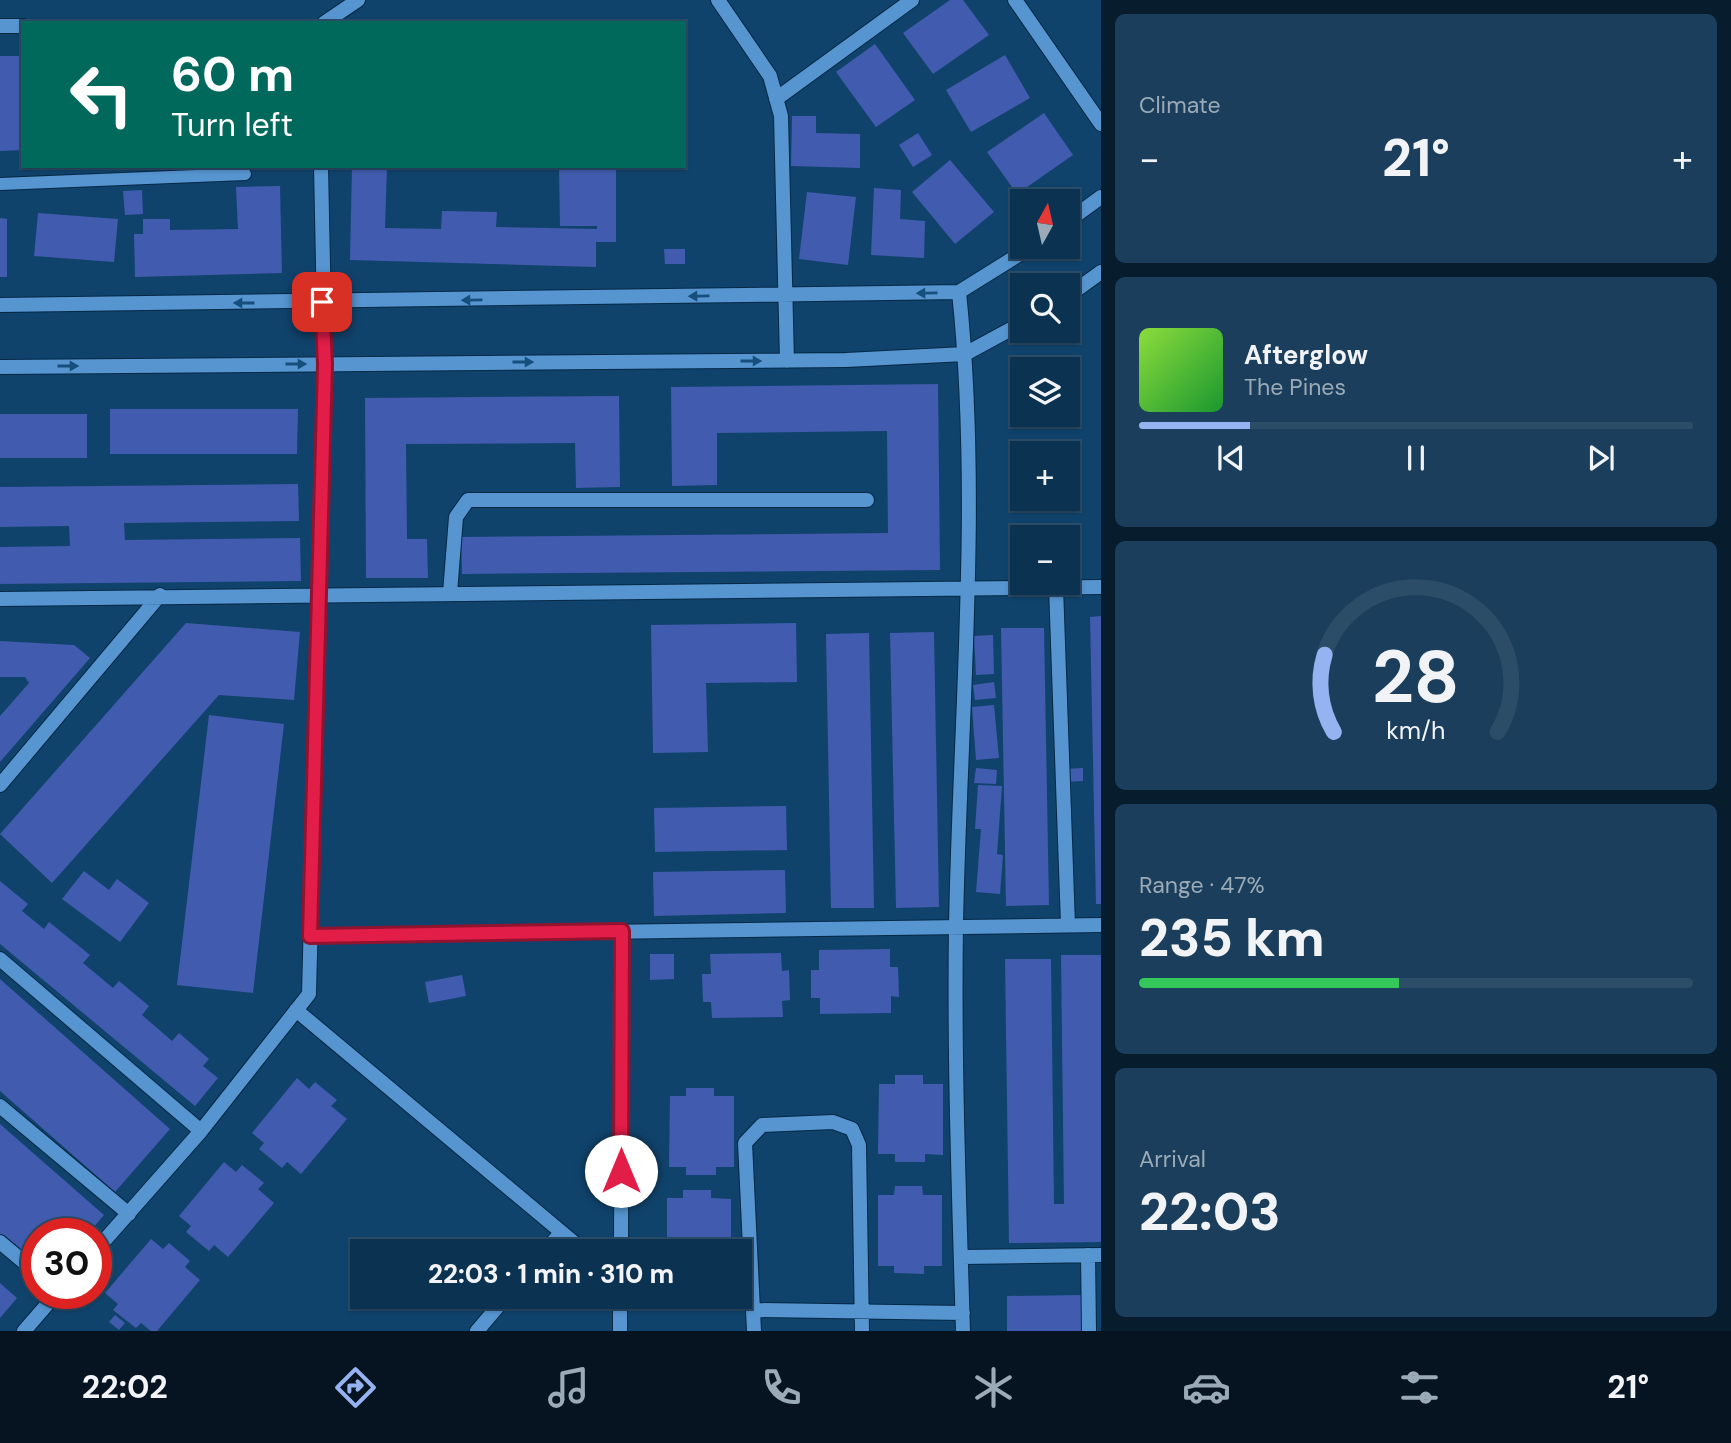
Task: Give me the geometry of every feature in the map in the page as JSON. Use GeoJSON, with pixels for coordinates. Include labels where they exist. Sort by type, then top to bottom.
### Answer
{"type":"FeatureCollection","features":[{"type":"Feature","properties":{"kind":"street"},"geometry":{"type":"LineString","coordinates":[[327,21],[358,0]]}},
{"type":"Feature","properties":{"kind":"street"},"geometry":{"type":"LineString","coordinates":[[718,0],[770,76],[781,116],[787,361]]}},
{"type":"Feature","properties":{"kind":"street"},"geometry":{"type":"LineString","coordinates":[[776,99],[912,0]]}},
{"type":"Feature","properties":{"kind":"street"},"geometry":{"type":"LineString","coordinates":[[1015,0],[1101,124]]}},
{"type":"Feature","properties":{"kind":"street"},"geometry":{"type":"LineString","coordinates":[[0,26],[21,26]]}},
{"type":"Feature","properties":{"kind":"street"},"geometry":{"type":"LineString","coordinates":[[112,1233],[201,1131],[309,994],[325,364],[321,168]]}},
{"type":"Feature","properties":{"kind":"street"},"geometry":{"type":"LineString","coordinates":[[1080,212],[1101,197]]}},
{"type":"Feature","properties":{"kind":"street"},"geometry":{"type":"LineString","coordinates":[[0,304],[959,292],[1012,259]]}},
{"type":"Feature","properties":{"kind":"street"},"geometry":{"type":"LineString","coordinates":[[1080,287],[1101,272]]}},
{"type":"Feature","properties":{"kind":"street"},"geometry":{"type":"LineString","coordinates":[[959,292],[965,354],[969,588],[956,926],[963,1331]]}},
{"type":"Feature","properties":{"kind":"street"},"geometry":{"type":"LineString","coordinates":[[0,367],[787,361],[965,354],[1010,330]]}},
{"type":"Feature","properties":{"kind":"street"},"geometry":{"type":"LineString","coordinates":[[450,593],[456,516],[468,500],[867,500]]}},
{"type":"Feature","properties":{"kind":"street"},"geometry":{"type":"LineString","coordinates":[[1080,587],[1101,587]]}},
{"type":"Feature","properties":{"kind":"street"},"geometry":{"type":"LineString","coordinates":[[0,599],[160,595],[1010,588]]}},
{"type":"Feature","properties":{"kind":"street"},"geometry":{"type":"LineString","coordinates":[[0,785],[160,595]]}},
{"type":"Feature","properties":{"kind":"street"},"geometry":{"type":"LineString","coordinates":[[1056,595],[1068,925]]}},
{"type":"Feature","properties":{"kind":"street"},"geometry":{"type":"LineString","coordinates":[[310,936],[1101,925]]}},
{"type":"Feature","properties":{"kind":"street"},"geometry":{"type":"LineString","coordinates":[[621,1239],[622,931]]}},
{"type":"Feature","properties":{"kind":"street"},"geometry":{"type":"LineString","coordinates":[[0,959],[201,1131]]}},
{"type":"Feature","properties":{"kind":"street"},"geometry":{"type":"LineString","coordinates":[[296,1010],[569,1239]]}},
{"type":"Feature","properties":{"kind":"street"},"geometry":{"type":"LineString","coordinates":[[0,1106],[129,1214]]}},
{"type":"Feature","properties":{"kind":"street"},"geometry":{"type":"LineString","coordinates":[[754,1331],[745,1143],[762,1125],[834,1122],[852,1129],[859,1145],[862,1331]]}},
{"type":"Feature","properties":{"kind":"street"},"geometry":{"type":"LineString","coordinates":[[556,1239],[561,1233]]}},
{"type":"Feature","properties":{"kind":"street"},"geometry":{"type":"LineString","coordinates":[[0,1242],[21,1260]]}},
{"type":"Feature","properties":{"kind":"street"},"geometry":{"type":"LineString","coordinates":[[961,1257],[1094,1255],[1089,1331]]}},
{"type":"Feature","properties":{"kind":"street"},"geometry":{"type":"LineString","coordinates":[[24,1331],[43,1309]]}},
{"type":"Feature","properties":{"kind":"street"},"geometry":{"type":"LineString","coordinates":[[477,1331],[496,1309]]}},
{"type":"Feature","properties":{"kind":"street"},"geometry":{"type":"LineString","coordinates":[[620,1309],[621,1331]]}},
{"type":"Feature","properties":{"kind":"street"},"geometry":{"type":"LineString","coordinates":[[754,1310],[963,1313]]}},
{"type":"Feature","properties":{"kind":"lane"},"geometry":{"type":"LineString","coordinates":[[0,184],[245,174]]}},
{"type":"Feature","properties":{"kind":"building"},"geometry":{"type":"Polygon","coordinates":[[[950,0],[963,0],[989,35],[933,74],[903,33],[950,0]]]}},
{"type":"Feature","properties":{"kind":"building"},"geometry":{"type":"Polygon","coordinates":[[[875,44],[915,100],[876,127],[836,72],[875,44]]]}},
{"type":"Feature","properties":{"kind":"building"},"geometry":{"type":"Polygon","coordinates":[[[1005,55],[1030,98],[971,132],[946,90],[1005,55]]]}},
{"type":"Feature","properties":{"kind":"building"},"geometry":{"type":"Polygon","coordinates":[[[0,56],[21,56],[21,150],[0,151],[0,56]]]}},
{"type":"Feature","properties":{"kind":"building"},"geometry":{"type":"Polygon","coordinates":[[[1044,113],[1073,155],[1024,189],[1013,189],[987,152],[1044,113]]]}},
{"type":"Feature","properties":{"kind":"building"},"geometry":{"type":"Polygon","coordinates":[[[792,116],[816,116],[816,133],[860,134],[860,168],[791,166],[792,116]]]}},
{"type":"Feature","properties":{"kind":"building"},"geometry":{"type":"Polygon","coordinates":[[[918,133],[932,155],[913,167],[899,145],[918,133]]]}},
{"type":"Feature","properties":{"kind":"building"},"geometry":{"type":"Polygon","coordinates":[[[950,160],[994,212],[955,244],[912,192],[950,160]]]}},
{"type":"Feature","properties":{"kind":"building"},"geometry":{"type":"Polygon","coordinates":[[[352,168],[387,168],[385,228],[441,229],[442,211],[497,212],[496,227],[597,229],[597,226],[560,226],[559,168],[616,168],[616,242],[596,242],[596,267],[350,260],[352,168]]]}},
{"type":"Feature","properties":{"kind":"building"},"geometry":{"type":"Polygon","coordinates":[[[280,186],[282,273],[135,277],[134,234],[143,234],[143,219],[170,219],[170,230],[238,229],[236,187],[280,186]]]}},
{"type":"Feature","properties":{"kind":"building"},"geometry":{"type":"Polygon","coordinates":[[[874,188],[901,190],[900,219],[925,221],[924,258],[871,255],[874,188]]]}},
{"type":"Feature","properties":{"kind":"building"},"geometry":{"type":"Polygon","coordinates":[[[142,190],[143,214],[125,215],[123,191],[142,190]]]}},
{"type":"Feature","properties":{"kind":"building"},"geometry":{"type":"Polygon","coordinates":[[[807,192],[856,197],[848,265],[799,259],[807,192]]]}},
{"type":"Feature","properties":{"kind":"building"},"geometry":{"type":"Polygon","coordinates":[[[38,213],[118,219],[114,262],[34,256],[38,213]]]}},
{"type":"Feature","properties":{"kind":"building"},"geometry":{"type":"Polygon","coordinates":[[[0,218],[7,219],[7,277],[0,277],[0,218]]]}},
{"type":"Feature","properties":{"kind":"building"},"geometry":{"type":"Polygon","coordinates":[[[664,249],[685,249],[685,264],[665,264],[664,249]]]}},
{"type":"Feature","properties":{"kind":"building"},"geometry":{"type":"Polygon","coordinates":[[[938,384],[940,570],[462,574],[461,537],[888,533],[887,431],[717,433],[717,485],[672,486],[671,387],[938,384]]]}},
{"type":"Feature","properties":{"kind":"building"},"geometry":{"type":"Polygon","coordinates":[[[619,396],[620,487],[576,488],[575,443],[406,444],[407,539],[427,539],[428,578],[366,578],[365,398],[619,396]]]}},
{"type":"Feature","properties":{"kind":"building"},"geometry":{"type":"Polygon","coordinates":[[[110,409],[298,409],[297,454],[110,454],[110,409]]]}},
{"type":"Feature","properties":{"kind":"building"},"geometry":{"type":"Polygon","coordinates":[[[0,414],[87,414],[87,458],[0,458],[0,414]]]}},
{"type":"Feature","properties":{"kind":"building"},"geometry":{"type":"Polygon","coordinates":[[[298,484],[299,521],[124,523],[125,540],[300,538],[301,581],[0,584],[0,547],[70,546],[69,526],[0,527],[0,487],[298,484]]]}},
{"type":"Feature","properties":{"kind":"building"},"geometry":{"type":"Polygon","coordinates":[[[1101,616],[1101,904],[1096,904],[1090,617],[1101,616]]]}},
{"type":"Feature","properties":{"kind":"building"},"geometry":{"type":"Polygon","coordinates":[[[186,623],[300,632],[294,700],[219,695],[52,883],[0,834],[186,623]]]}},
{"type":"Feature","properties":{"kind":"building"},"geometry":{"type":"Polygon","coordinates":[[[796,623],[797,682],[706,683],[708,752],[653,753],[651,625],[796,623]]]}},
{"type":"Feature","properties":{"kind":"building"},"geometry":{"type":"Polygon","coordinates":[[[1001,628],[1044,628],[1049,905],[1006,906],[1001,628]]]}},
{"type":"Feature","properties":{"kind":"building"},"geometry":{"type":"Polygon","coordinates":[[[934,632],[939,907],[896,908],[890,633],[934,632]]]}},
{"type":"Feature","properties":{"kind":"building"},"geometry":{"type":"Polygon","coordinates":[[[869,633],[874,908],[831,908],[826,634],[869,633]]]}},
{"type":"Feature","properties":{"kind":"building"},"geometry":{"type":"Polygon","coordinates":[[[993,635],[994,674],[976,675],[974,636],[993,635]]]}},
{"type":"Feature","properties":{"kind":"building"},"geometry":{"type":"Polygon","coordinates":[[[0,641],[74,645],[90,658],[0,762],[0,716],[29,683],[25,677],[0,677],[0,641]]]}},
{"type":"Feature","properties":{"kind":"building"},"geometry":{"type":"Polygon","coordinates":[[[994,682],[996,698],[975,700],[973,685],[994,682]]]}},
{"type":"Feature","properties":{"kind":"building"},"geometry":{"type":"Polygon","coordinates":[[[994,705],[999,758],[976,760],[972,707],[994,705]]]}},
{"type":"Feature","properties":{"kind":"building"},"geometry":{"type":"Polygon","coordinates":[[[209,715],[284,724],[253,993],[177,985],[209,715]]]}},
{"type":"Feature","properties":{"kind":"building"},"geometry":{"type":"Polygon","coordinates":[[[976,768],[997,770],[996,784],[974,783],[976,768]]]}},
{"type":"Feature","properties":{"kind":"building"},"geometry":{"type":"Polygon","coordinates":[[[1083,768],[1083,781],[1063,782],[1063,769],[1083,768]]]}},
{"type":"Feature","properties":{"kind":"building"},"geometry":{"type":"Polygon","coordinates":[[[978,785],[1002,786],[997,854],[1003,855],[1000,894],[976,892],[981,829],[975,829],[978,785]]]}},
{"type":"Feature","properties":{"kind":"building"},"geometry":{"type":"Polygon","coordinates":[[[786,806],[787,850],[655,852],[654,808],[786,806]]]}},
{"type":"Feature","properties":{"kind":"building"},"geometry":{"type":"Polygon","coordinates":[[[785,870],[786,913],[654,916],[653,872],[785,870]]]}},
{"type":"Feature","properties":{"kind":"building"},"geometry":{"type":"Polygon","coordinates":[[[84,871],[109,890],[117,879],[149,903],[120,942],[62,899],[84,871]]]}},
{"type":"Feature","properties":{"kind":"building"},"geometry":{"type":"Polygon","coordinates":[[[0,881],[28,904],[22,911],[44,929],[49,922],[90,955],[83,963],[113,988],[119,981],[149,1006],[142,1015],[172,1041],[179,1033],[209,1059],[203,1066],[218,1078],[195,1106],[0,944],[0,881]]]}},
{"type":"Feature","properties":{"kind":"building"},"geometry":{"type":"Polygon","coordinates":[[[890,949],[890,967],[898,967],[899,997],[891,996],[891,1013],[820,1014],[820,998],[811,998],[811,970],[819,970],[819,950],[890,949]]]}},
{"type":"Feature","properties":{"kind":"building"},"geometry":{"type":"Polygon","coordinates":[[[781,953],[782,971],[789,970],[790,1000],[782,1001],[783,1017],[712,1018],[711,1002],[703,1002],[702,974],[711,974],[710,954],[781,953]]]}},
{"type":"Feature","properties":{"kind":"building"},"geometry":{"type":"Polygon","coordinates":[[[650,954],[674,954],[674,979],[650,980],[650,954]]]}},
{"type":"Feature","properties":{"kind":"building"},"geometry":{"type":"Polygon","coordinates":[[[1061,955],[1101,955],[1101,1242],[1009,1243],[1005,959],[1051,959],[1054,1204],[1064,1204],[1061,955]]]}},
{"type":"Feature","properties":{"kind":"building"},"geometry":{"type":"Polygon","coordinates":[[[462,975],[466,996],[429,1003],[425,982],[462,975]]]}},
{"type":"Feature","properties":{"kind":"building"},"geometry":{"type":"Polygon","coordinates":[[[0,979],[170,1129],[115,1192],[0,1091],[0,979]]]}},
{"type":"Feature","properties":{"kind":"building"},"geometry":{"type":"Polygon","coordinates":[[[895,1075],[923,1075],[923,1084],[943,1084],[943,1155],[925,1154],[925,1162],[895,1162],[895,1154],[878,1154],[879,1084],[895,1084],[895,1075]]]}},
{"type":"Feature","properties":{"kind":"building"},"geometry":{"type":"Polygon","coordinates":[[[297,1078],[309,1089],[315,1082],[337,1100],[331,1106],[347,1119],[301,1174],[287,1162],[282,1168],[259,1149],[264,1143],[252,1133],[297,1078]]]}},
{"type":"Feature","properties":{"kind":"building"},"geometry":{"type":"Polygon","coordinates":[[[686,1088],[714,1088],[714,1096],[734,1096],[734,1167],[716,1167],[716,1175],[686,1175],[686,1167],[669,1167],[670,1096],[686,1096],[686,1088]]]}},
{"type":"Feature","properties":{"kind":"building"},"geometry":{"type":"Polygon","coordinates":[[[0,1124],[104,1215],[101,1218],[21,1218],[21,1253],[0,1235],[0,1124]]]}},
{"type":"Feature","properties":{"kind":"building"},"geometry":{"type":"Polygon","coordinates":[[[224,1162],[236,1172],[242,1165],[264,1183],[258,1189],[274,1203],[228,1257],[214,1245],[209,1251],[186,1232],[191,1226],[179,1216],[224,1162]]]}},
{"type":"Feature","properties":{"kind":"building"},"geometry":{"type":"Polygon","coordinates":[[[895,1186],[922,1186],[923,1195],[942,1195],[942,1266],[924,1266],[924,1274],[894,1273],[894,1266],[878,1266],[878,1195],[894,1195],[895,1186]]]}},
{"type":"Feature","properties":{"kind":"building"},"geometry":{"type":"Polygon","coordinates":[[[683,1190],[711,1190],[711,1198],[731,1199],[731,1239],[667,1239],[667,1198],[683,1198],[683,1190]]]}},
{"type":"Feature","properties":{"kind":"building"},"geometry":{"type":"Polygon","coordinates":[[[151,1239],[163,1249],[169,1243],[190,1261],[185,1267],[200,1280],[157,1331],[151,1331],[141,1323],[136,1328],[113,1310],[118,1304],[112,1299],[112,1285],[151,1239]]]}},
{"type":"Feature","properties":{"kind":"building"},"geometry":{"type":"Polygon","coordinates":[[[0,1283],[17,1298],[0,1318],[0,1283]]]}},
{"type":"Feature","properties":{"kind":"building"},"geometry":{"type":"Polygon","coordinates":[[[1083,1295],[1084,1331],[1007,1331],[1007,1296],[1083,1295]]]}},
{"type":"Feature","properties":{"kind":"building"},"geometry":{"type":"Polygon","coordinates":[[[115,1315],[125,1323],[119,1330],[109,1322],[115,1315]]]}},
{"type":"Feature","properties":{"kind":"route"},"geometry":{"type":"LineString","coordinates":[[322,302],[325,364],[310,936],[622,931],[621,1171]]}}]}
